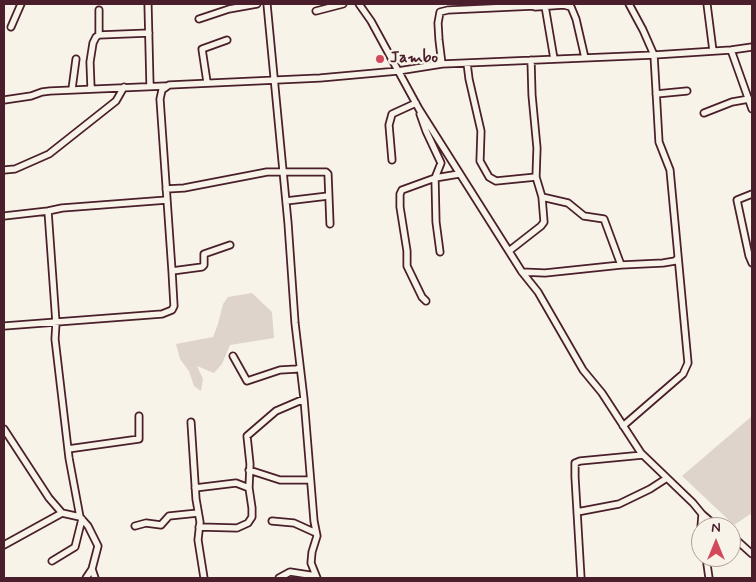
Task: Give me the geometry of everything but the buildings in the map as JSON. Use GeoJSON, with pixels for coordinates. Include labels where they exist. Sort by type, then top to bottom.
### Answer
{"type":"FeatureCollection","features":[{"type":"Feature","properties":{"kind":"street"},"geometry":{"type":"LineString","coordinates":[[11,27],[21,4]]}},
{"type":"Feature","properties":{"kind":"street"},"geometry":{"type":"LineString","coordinates":[[148,4],[150,86]]}},
{"type":"Feature","properties":{"kind":"street"},"geometry":{"type":"LineString","coordinates":[[199,19],[229,9],[258,4]]}},
{"type":"Feature","properties":{"kind":"street"},"geometry":{"type":"LineString","coordinates":[[267,4],[286,201],[295,323],[317,540],[311,558],[316,577],[290,572],[279,578]]}},
{"type":"Feature","properties":{"kind":"street"},"geometry":{"type":"LineString","coordinates":[[316,11],[343,4]]}},
{"type":"Feature","properties":{"kind":"street"},"geometry":{"type":"LineString","coordinates":[[359,4],[419,109],[522,272],[538,292],[583,370],[602,393],[643,455],[705,517]]}},
{"type":"Feature","properties":{"kind":"street"},"geometry":{"type":"LineString","coordinates":[[623,426],[683,374],[688,367],[670,170],[659,142],[654,55],[629,4]]}},
{"type":"Feature","properties":{"kind":"street"},"geometry":{"type":"LineString","coordinates":[[707,4],[713,52]]}},
{"type":"Feature","properties":{"kind":"street"},"geometry":{"type":"LineString","coordinates":[[442,64],[438,23],[440,12],[534,5],[564,5],[571,8],[576,19],[586,58]]}},
{"type":"Feature","properties":{"kind":"street"},"geometry":{"type":"LineString","coordinates":[[545,6],[554,59]]}},
{"type":"Feature","properties":{"kind":"street"},"geometry":{"type":"LineString","coordinates":[[99,10],[99,35]]}},
{"type":"Feature","properties":{"kind":"street"},"geometry":{"type":"LineString","coordinates":[[90,88],[90,62],[93,43],[96,37],[99,35],[149,33]]}},
{"type":"Feature","properties":{"kind":"street"},"geometry":{"type":"LineString","coordinates":[[207,82],[202,49],[227,40]]}},
{"type":"Feature","properties":{"kind":"street"},"geometry":{"type":"LineString","coordinates":[[4,100],[31,96],[42,92],[72,89],[166,86],[175,83],[328,78],[398,72],[442,64],[713,52],[752,47]]}},
{"type":"Feature","properties":{"kind":"street"},"geometry":{"type":"LineString","coordinates":[[731,50],[752,109]]}},
{"type":"Feature","properties":{"kind":"street"},"geometry":{"type":"LineString","coordinates":[[72,89],[76,59]]}},
{"type":"Feature","properties":{"kind":"street"},"geometry":{"type":"LineString","coordinates":[[509,251],[542,224],[544,216],[542,197],[536,177],[537,148],[531,60]]}},
{"type":"Feature","properties":{"kind":"street"},"geometry":{"type":"LineString","coordinates":[[467,63],[480,131],[480,161],[489,177],[496,181],[536,177]]}},
{"type":"Feature","properties":{"kind":"street"},"geometry":{"type":"LineString","coordinates":[[4,326],[56,323],[169,312],[172,310],[174,306],[160,99],[162,90],[166,86]]}},
{"type":"Feature","properties":{"kind":"street"},"geometry":{"type":"LineString","coordinates":[[4,170],[15,169],[49,154],[116,101],[124,87]]}},
{"type":"Feature","properties":{"kind":"street"},"geometry":{"type":"LineString","coordinates":[[656,94],[687,91]]}},
{"type":"Feature","properties":{"kind":"street"},"geometry":{"type":"LineString","coordinates":[[704,113],[732,102],[749,99]]}},
{"type":"Feature","properties":{"kind":"street"},"geometry":{"type":"LineString","coordinates":[[392,160],[389,125],[392,114],[416,103]]}},
{"type":"Feature","properties":{"kind":"street"},"geometry":{"type":"LineString","coordinates":[[419,109],[422,120],[442,163],[435,178],[436,222],[440,252]]}},
{"type":"Feature","properties":{"kind":"street"},"geometry":{"type":"LineString","coordinates":[[166,189],[184,188],[252,174],[326,172],[328,174],[330,224]]}},
{"type":"Feature","properties":{"kind":"street"},"geometry":{"type":"LineString","coordinates":[[426,301],[422,297],[407,266],[400,194],[402,190],[435,178],[459,174]]}},
{"type":"Feature","properties":{"kind":"street"},"geometry":{"type":"LineString","coordinates":[[752,194],[737,200],[752,263]]}},
{"type":"Feature","properties":{"kind":"street"},"geometry":{"type":"LineString","coordinates":[[286,201],[328,196]]}},
{"type":"Feature","properties":{"kind":"street"},"geometry":{"type":"LineString","coordinates":[[542,197],[560,200],[568,203],[584,216],[604,220],[620,264]]}},
{"type":"Feature","properties":{"kind":"street"},"geometry":{"type":"LineString","coordinates":[[4,216],[62,208],[166,200]]}},
{"type":"Feature","properties":{"kind":"street"},"geometry":{"type":"LineString","coordinates":[[48,211],[56,323],[55,339],[68,449],[81,518],[75,547],[52,561]]}},
{"type":"Feature","properties":{"kind":"street"},"geometry":{"type":"LineString","coordinates":[[172,271],[202,267],[204,265],[204,254],[230,245]]}},
{"type":"Feature","properties":{"kind":"street"},"geometry":{"type":"LineString","coordinates":[[522,272],[545,273],[620,264],[671,262],[678,258]]}},
{"type":"Feature","properties":{"kind":"street"},"geometry":{"type":"LineString","coordinates":[[233,356],[247,381],[280,370],[297,369],[300,367]]}},
{"type":"Feature","properties":{"kind":"street"},"geometry":{"type":"LineString","coordinates":[[199,527],[237,528],[248,523],[252,517],[247,441],[249,434],[276,411],[304,399]]}},
{"type":"Feature","properties":{"kind":"street"},"geometry":{"type":"LineString","coordinates":[[68,449],[139,439],[139,416]]}},
{"type":"Feature","properties":{"kind":"street"},"geometry":{"type":"LineString","coordinates":[[191,422],[199,527],[198,540],[204,578]]}},
{"type":"Feature","properties":{"kind":"street"},"geometry":{"type":"LineString","coordinates":[[4,429],[49,498],[62,513],[81,518],[88,526],[98,546],[92,570],[86,578]]}},
{"type":"Feature","properties":{"kind":"street"},"geometry":{"type":"LineString","coordinates":[[581,578],[574,466],[577,462],[643,455]]}},
{"type":"Feature","properties":{"kind":"street"},"geometry":{"type":"LineString","coordinates":[[249,470],[280,480],[310,480]]}},
{"type":"Feature","properties":{"kind":"street"},"geometry":{"type":"LineString","coordinates":[[577,512],[619,504],[650,489],[667,478]]}},
{"type":"Feature","properties":{"kind":"street"},"geometry":{"type":"LineString","coordinates":[[195,488],[236,483],[249,488]]}},
{"type":"Feature","properties":{"kind":"street"},"geometry":{"type":"LineString","coordinates":[[4,545],[62,513]]}},
{"type":"Feature","properties":{"kind":"street"},"geometry":{"type":"LineString","coordinates":[[135,526],[146,524],[161,525],[169,516],[198,513]]}},
{"type":"Feature","properties":{"kind":"street"},"geometry":{"type":"LineString","coordinates":[[272,521],[294,523],[316,533]]}},
{"type":"Feature","properties":{"kind":"street"},"geometry":{"type":"LineString","coordinates":[[741,544],[752,554]]}},
{"type":"Feature","properties":{"kind":"street"},"geometry":{"type":"LineString","coordinates":[[92,570],[95,578]]}},
{"type":"Feature","properties":{"kind":"shaded area"},"geometry":{"type":"Polygon","coordinates":[[[252,293],[272,312],[274,338],[230,345],[222,364],[214,373],[197,366],[203,379],[201,391],[194,386],[189,371],[180,359],[176,344],[213,337],[223,304],[228,297],[252,293]]]}},
{"type":"Feature","properties":{"kind":"shaded area"},"geometry":{"type":"Polygon","coordinates":[[[752,416],[752,513],[741,520],[741,517],[726,517],[682,476],[752,416]]]}},
{"type":"Feature","properties":{"kind":"place","name":"Jambo"},"geometry":{"type":"Point","coordinates":[380,59]}}]}
